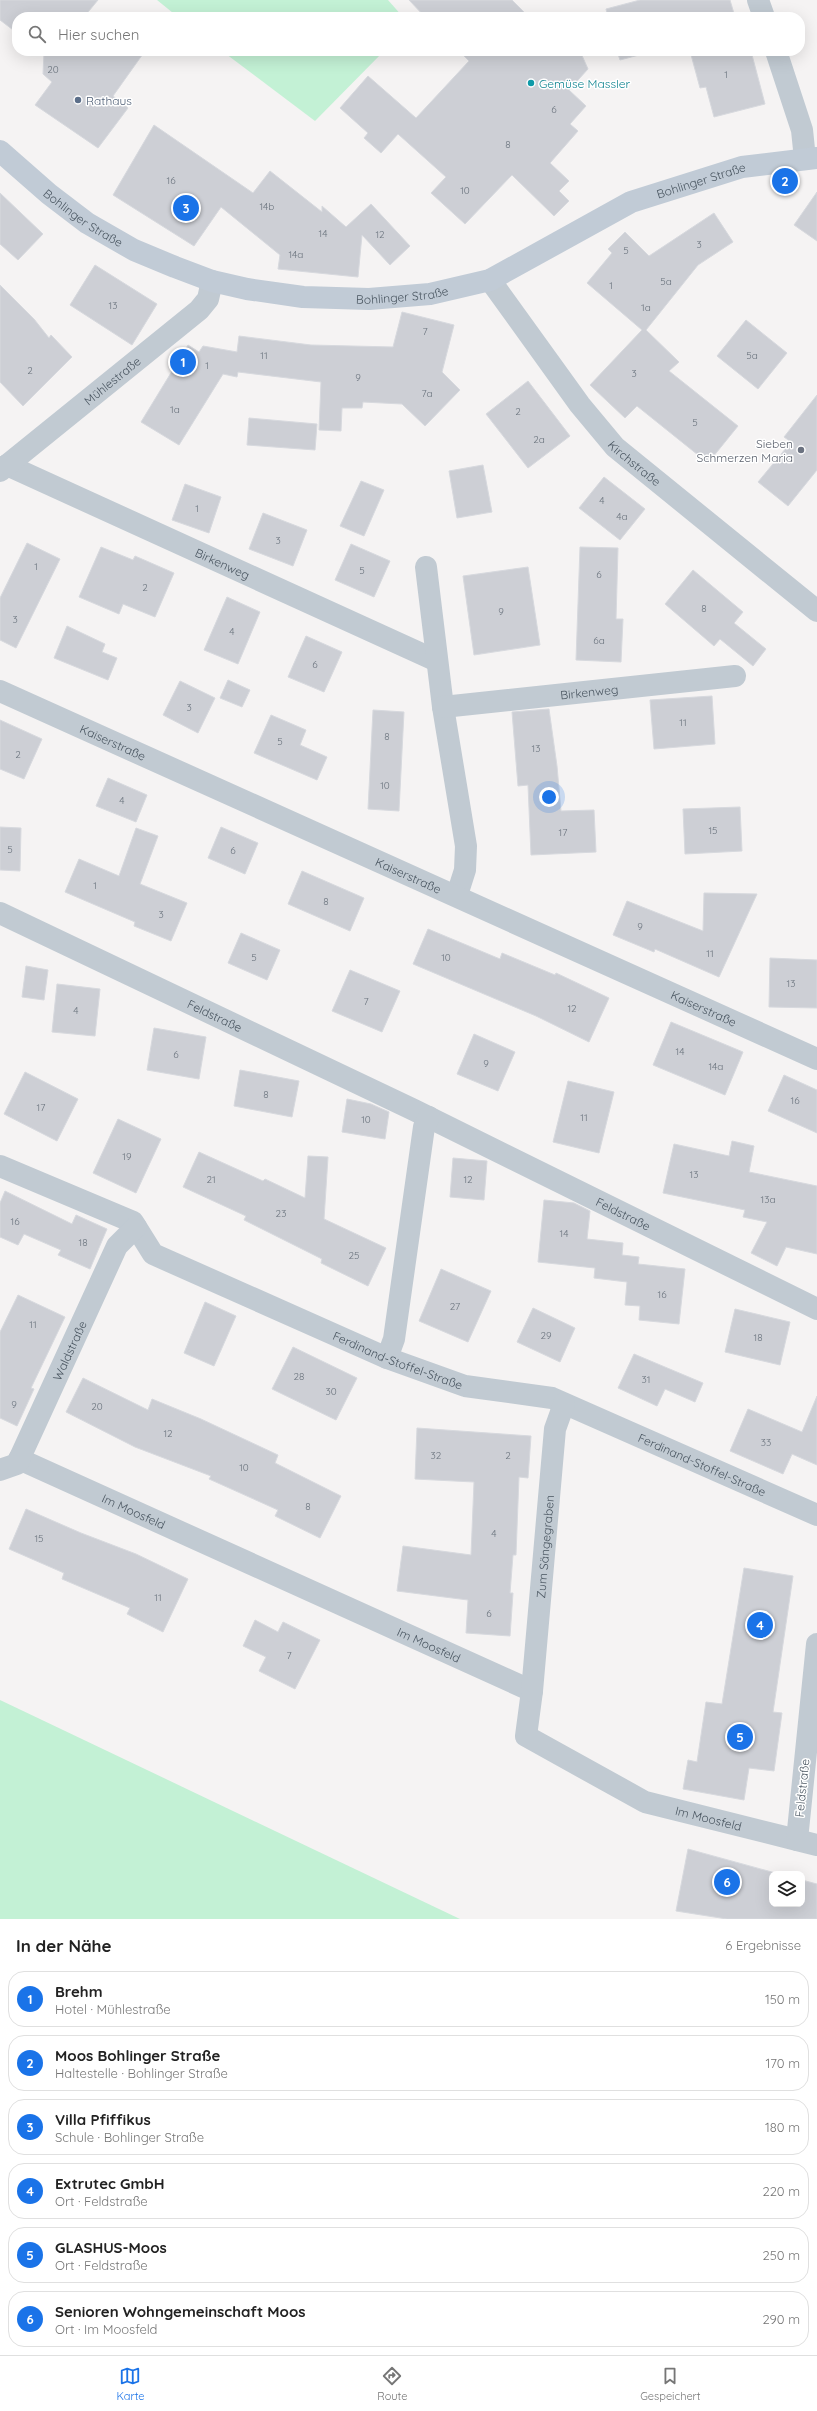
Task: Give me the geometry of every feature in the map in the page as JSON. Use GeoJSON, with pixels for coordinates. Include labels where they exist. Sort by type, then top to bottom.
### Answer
{"type":"FeatureCollection","features":[{"type":"Feature","properties":{"kind":"main road","name":"Bohlinger Straße"},"geometry":{"type":"LineString","coordinates":[[0,152],[49,194],[87,223],[134,250],[212,281],[246,289],[296,296],[370,299],[430,294],[490,280],[631,202],[742,167],[811,159]]}},
{"type":"Feature","properties":{"kind":"street"},"geometry":{"type":"LineString","coordinates":[[758,0],[762,12]]}},
{"type":"Feature","properties":{"kind":"street"},"geometry":{"type":"LineString","coordinates":[[778,56],[811,159]]}},
{"type":"Feature","properties":{"kind":"street","name":"Kirchstraße"},"geometry":{"type":"LineString","coordinates":[[490,280],[580,406],[616,447],[817,610]]}},
{"type":"Feature","properties":{"kind":"street","name":"Mühlestraße"},"geometry":{"type":"LineString","coordinates":[[4,468],[199,310],[208,299],[212,281]]}},
{"type":"Feature","properties":{"kind":"street","name":"Birkenweg"},"geometry":{"type":"LineString","coordinates":[[4,468],[437,661]]}},
{"type":"Feature","properties":{"kind":"street"},"geometry":{"type":"LineString","coordinates":[[426,567],[443,707],[466,846],[465,870],[456,895]]}},
{"type":"Feature","properties":{"kind":"street","name":"Birkenweg"},"geometry":{"type":"LineString","coordinates":[[443,707],[735,676]]}},
{"type":"Feature","properties":{"kind":"street","name":"Kaiserstraße"},"geometry":{"type":"LineString","coordinates":[[0,692],[456,895],[817,1059]]}},
{"type":"Feature","properties":{"kind":"street","name":"Feldstraße"},"geometry":{"type":"LineString","coordinates":[[0,913],[429,1117],[817,1309]]}},
{"type":"Feature","properties":{"kind":"street"},"geometry":{"type":"LineString","coordinates":[[387,1358],[394,1339],[424,1127],[429,1117]]}},
{"type":"Feature","properties":{"kind":"street","name":"Ferdinand-Stoffel-Straße"},"geometry":{"type":"LineString","coordinates":[[0,1166],[133,1222],[154,1254],[387,1358],[464,1386],[552,1398],[817,1515]]}},
{"type":"Feature","properties":{"kind":"street","name":"Waldstraße"},"geometry":{"type":"LineString","coordinates":[[0,1470],[17,1464],[117,1246],[136,1227]]}},
{"type":"Feature","properties":{"kind":"street","name":"Zum Sängegraben"},"geometry":{"type":"LineString","coordinates":[[532,1691],[555,1429],[564,1404]]}},
{"type":"Feature","properties":{"kind":"street","name":"Im Moosfeld"},"geometry":{"type":"LineString","coordinates":[[19,1458],[532,1691],[526,1736],[645,1802],[807,1842]]}},
{"type":"Feature","properties":{"kind":"street","name":"Feldstraße"},"geometry":{"type":"LineString","coordinates":[[807,1842],[817,1644]]}},
{"type":"Feature","properties":{"kind":"green space"},"geometry":{"type":"Polygon","coordinates":[[[157,0],[388,0],[399,12],[172,12],[157,0]]]}},
{"type":"Feature","properties":{"kind":"green space"},"geometry":{"type":"Polygon","coordinates":[[[229,56],[379,56],[315,121],[229,56]]]}},
{"type":"Feature","properties":{"kind":"green space"},"geometry":{"type":"Polygon","coordinates":[[[0,1700],[460,1919],[0,1919],[0,1700]]]}},
{"type":"Feature","properties":{"kind":"building"},"geometry":{"type":"Polygon","coordinates":[[[0,0],[98,0],[88,12],[12,12],[12,29],[0,20],[0,0]]]}},
{"type":"Feature","properties":{"kind":"building"},"geometry":{"type":"Polygon","coordinates":[[[409,0],[512,0],[524,12],[420,12],[409,0]]]}},
{"type":"Feature","properties":{"kind":"building"},"geometry":{"type":"Polygon","coordinates":[[[640,0],[730,0],[734,12],[607,12],[606,9],[640,0]]]}},
{"type":"Feature","properties":{"kind":"building","name":"Rathaus"},"geometry":{"type":"Polygon","coordinates":[[[44,56],[141,56],[113,96],[128,108],[98,148],[35,105],[52,82],[43,74],[44,56]]]}},
{"type":"Feature","properties":{"kind":"building"},"geometry":{"type":"Polygon","coordinates":[[[464,56],[582,56],[588,69],[569,90],[586,106],[570,124],[578,131],[550,163],[569,181],[559,191],[569,201],[554,216],[512,175],[465,224],[431,193],[446,177],[398,134],[381,153],[364,138],[368,133],[340,108],[368,76],[416,118],[469,61],[464,56]]]}},
{"type":"Feature","properties":{"kind":"building"},"geometry":{"type":"Polygon","coordinates":[[[619,56],[635,56],[620,60],[619,56]]]}},
{"type":"Feature","properties":{"kind":"building"},"geometry":{"type":"Polygon","coordinates":[[[691,56],[752,56],[765,104],[714,117],[706,87],[700,88],[691,56]]]}},
{"type":"Feature","properties":{"kind":"building"},"geometry":{"type":"Polygon","coordinates":[[[154,125],[253,193],[270,171],[322,212],[322,206],[346,227],[371,204],[410,246],[390,265],[362,235],[358,277],[278,269],[280,255],[221,207],[194,246],[113,195],[154,125]]]}},
{"type":"Feature","properties":{"kind":"building"},"geometry":{"type":"Polygon","coordinates":[[[817,192],[817,241],[794,225],[817,192]]]}},
{"type":"Feature","properties":{"kind":"building"},"geometry":{"type":"Polygon","coordinates":[[[0,193],[43,234],[18,260],[0,244],[0,193]]]}},
{"type":"Feature","properties":{"kind":"building"},"geometry":{"type":"Polygon","coordinates":[[[714,213],[733,242],[698,265],[646,330],[679,362],[669,371],[738,426],[708,463],[637,406],[625,418],[590,385],[642,330],[587,283],[612,253],[608,249],[625,232],[649,256],[714,213]]]}},
{"type":"Feature","properties":{"kind":"building"},"geometry":{"type":"Polygon","coordinates":[[[95,265],[157,304],[132,345],[70,305],[95,265]]]}},
{"type":"Feature","properties":{"kind":"building"},"geometry":{"type":"Polygon","coordinates":[[[0,285],[34,319],[49,338],[51,335],[72,357],[23,406],[0,382],[0,285]]]}},
{"type":"Feature","properties":{"kind":"building"},"geometry":{"type":"Polygon","coordinates":[[[402,312],[454,325],[442,372],[460,390],[425,426],[402,404],[363,402],[362,408],[342,408],[341,431],[319,430],[321,382],[238,372],[237,377],[223,374],[179,445],[141,422],[188,345],[199,352],[203,346],[237,352],[239,336],[311,345],[393,347],[402,312]]]}},
{"type":"Feature","properties":{"kind":"building"},"geometry":{"type":"Polygon","coordinates":[[[746,320],[787,353],[758,389],[717,356],[746,320]]]}},
{"type":"Feature","properties":{"kind":"building"},"geometry":{"type":"Polygon","coordinates":[[[528,381],[570,436],[528,468],[486,414],[528,381]]]}},
{"type":"Feature","properties":{"kind":"building","name":"Sieben Schmerzen Maria"},"geometry":{"type":"Polygon","coordinates":[[[817,395],[817,470],[788,506],[758,482],[791,442],[784,437],[817,395]]]}},
{"type":"Feature","properties":{"kind":"building"},"geometry":{"type":"Polygon","coordinates":[[[249,418],[317,424],[315,450],[247,445],[249,418]]]}},
{"type":"Feature","properties":{"kind":"building"},"geometry":{"type":"Polygon","coordinates":[[[483,465],[492,512],[457,518],[449,471],[483,465]]]}},
{"type":"Feature","properties":{"kind":"building"},"geometry":{"type":"Polygon","coordinates":[[[604,477],[645,509],[620,540],[579,508],[604,477]]]}},
{"type":"Feature","properties":{"kind":"building"},"geometry":{"type":"Polygon","coordinates":[[[361,481],[384,490],[364,536],[340,526],[361,481]]]}},
{"type":"Feature","properties":{"kind":"building"},"geometry":{"type":"Polygon","coordinates":[[[185,484],[221,497],[209,533],[172,520],[185,484]]]}},
{"type":"Feature","properties":{"kind":"building"},"geometry":{"type":"Polygon","coordinates":[[[263,513],[307,530],[293,566],[249,549],[263,513]]]}},
{"type":"Feature","properties":{"kind":"building"},"geometry":{"type":"Polygon","coordinates":[[[27,543],[60,559],[16,648],[0,640],[0,598],[27,543]]]}},
{"type":"Feature","properties":{"kind":"building"},"geometry":{"type":"Polygon","coordinates":[[[351,544],[390,561],[374,597],[335,580],[351,544]]]}},
{"type":"Feature","properties":{"kind":"building"},"geometry":{"type":"Polygon","coordinates":[[[101,547],[133,560],[135,556],[174,573],[155,617],[123,604],[119,614],[79,597],[101,547]]]}},
{"type":"Feature","properties":{"kind":"building"},"geometry":{"type":"Polygon","coordinates":[[[580,547],[618,548],[616,619],[623,619],[621,662],[576,660],[580,547]]]}},
{"type":"Feature","properties":{"kind":"building"},"geometry":{"type":"Polygon","coordinates":[[[528,567],[540,645],[474,655],[463,576],[528,567]]]}},
{"type":"Feature","properties":{"kind":"building"},"geometry":{"type":"Polygon","coordinates":[[[693,570],[743,612],[734,623],[766,649],[753,666],[720,639],[714,646],[665,604],[693,570]]]}},
{"type":"Feature","properties":{"kind":"building"},"geometry":{"type":"Polygon","coordinates":[[[227,597],[260,612],[238,664],[204,650],[227,597]]]}},
{"type":"Feature","properties":{"kind":"building"},"geometry":{"type":"Polygon","coordinates":[[[67,626],[105,644],[102,652],[117,658],[108,680],[54,658],[67,626]]]}},
{"type":"Feature","properties":{"kind":"building"},"geometry":{"type":"Polygon","coordinates":[[[306,636],[342,652],[324,692],[288,677],[306,636]]]}},
{"type":"Feature","properties":{"kind":"building"},"geometry":{"type":"Polygon","coordinates":[[[228,680],[250,690],[242,707],[220,698],[228,680]]]}},
{"type":"Feature","properties":{"kind":"building"},"geometry":{"type":"Polygon","coordinates":[[[180,681],[215,698],[198,733],[163,715],[180,681]]]}},
{"type":"Feature","properties":{"kind":"building"},"geometry":{"type":"Polygon","coordinates":[[[712,696],[715,744],[654,749],[650,700],[712,696]]]}},
{"type":"Feature","properties":{"kind":"building"},"geometry":{"type":"Polygon","coordinates":[[[549,709],[557,766],[561,811],[594,810],[596,852],[531,855],[528,785],[518,786],[512,712],[549,709]]]}},
{"type":"Feature","properties":{"kind":"building"},"geometry":{"type":"Polygon","coordinates":[[[373,710],[404,712],[399,811],[368,809],[373,710]]]}},
{"type":"Feature","properties":{"kind":"building"},"geometry":{"type":"Polygon","coordinates":[[[271,715],[306,730],[300,745],[327,757],[317,780],[254,753],[271,715]]]}},
{"type":"Feature","properties":{"kind":"building"},"geometry":{"type":"Polygon","coordinates":[[[0,720],[42,739],[24,779],[0,769],[0,720]]]}},
{"type":"Feature","properties":{"kind":"building"},"geometry":{"type":"Polygon","coordinates":[[[108,778],[147,795],[136,822],[96,806],[108,778]]]}},
{"type":"Feature","properties":{"kind":"building"},"geometry":{"type":"Polygon","coordinates":[[[740,807],[742,851],[685,854],[683,809],[740,807]]]}},
{"type":"Feature","properties":{"kind":"building"},"geometry":{"type":"Polygon","coordinates":[[[0,827],[21,828],[20,871],[0,870],[0,827]]]}},
{"type":"Feature","properties":{"kind":"building"},"geometry":{"type":"Polygon","coordinates":[[[221,827],[258,843],[245,874],[208,858],[221,827]]]}},
{"type":"Feature","properties":{"kind":"building"},"geometry":{"type":"Polygon","coordinates":[[[136,828],[158,836],[140,884],[187,903],[171,941],[134,926],[135,922],[65,892],[79,859],[119,876],[136,828]]]}},
{"type":"Feature","properties":{"kind":"building"},"geometry":{"type":"Polygon","coordinates":[[[302,871],[364,898],[350,931],[288,904],[302,871]]]}},
{"type":"Feature","properties":{"kind":"building"},"geometry":{"type":"Polygon","coordinates":[[[704,893],[757,894],[719,977],[655,949],[654,952],[613,935],[627,901],[703,931],[704,893]]]}},
{"type":"Feature","properties":{"kind":"building"},"geometry":{"type":"Polygon","coordinates":[[[428,929],[500,959],[502,953],[555,975],[556,973],[609,998],[589,1042],[536,1016],[413,964],[428,929]]]}},
{"type":"Feature","properties":{"kind":"building"},"geometry":{"type":"Polygon","coordinates":[[[241,933],[280,950],[267,980],[228,963],[241,933]]]}},
{"type":"Feature","properties":{"kind":"building"},"geometry":{"type":"Polygon","coordinates":[[[770,958],[817,960],[817,1008],[769,1007],[770,958]]]}},
{"type":"Feature","properties":{"kind":"building"},"geometry":{"type":"Polygon","coordinates":[[[26,966],[48,970],[44,1000],[22,997],[26,966]]]}},
{"type":"Feature","properties":{"kind":"building"},"geometry":{"type":"Polygon","coordinates":[[[350,970],[400,991],[382,1032],[332,1011],[350,970]]]}},
{"type":"Feature","properties":{"kind":"building"},"geometry":{"type":"Polygon","coordinates":[[[57,984],[100,989],[95,1036],[52,1032],[57,984]]]}},
{"type":"Feature","properties":{"kind":"building"},"geometry":{"type":"Polygon","coordinates":[[[671,1022],[743,1052],[725,1095],[653,1065],[671,1022]]]}},
{"type":"Feature","properties":{"kind":"building"},"geometry":{"type":"Polygon","coordinates":[[[154,1028],[206,1037],[199,1079],[147,1070],[154,1028]]]}},
{"type":"Feature","properties":{"kind":"building"},"geometry":{"type":"Polygon","coordinates":[[[474,1034],[515,1052],[498,1091],[457,1074],[474,1034]]]}},
{"type":"Feature","properties":{"kind":"building"},"geometry":{"type":"Polygon","coordinates":[[[240,1070],[299,1081],[292,1117],[234,1106],[240,1070]]]}},
{"type":"Feature","properties":{"kind":"building"},"geometry":{"type":"Polygon","coordinates":[[[25,1072],[78,1099],[57,1141],[4,1114],[25,1072]]]}},
{"type":"Feature","properties":{"kind":"building"},"geometry":{"type":"Polygon","coordinates":[[[784,1075],[817,1090],[817,1133],[768,1111],[784,1075]]]}},
{"type":"Feature","properties":{"kind":"building"},"geometry":{"type":"Polygon","coordinates":[[[568,1081],[614,1092],[599,1153],[553,1142],[568,1081]]]}},
{"type":"Feature","properties":{"kind":"building"},"geometry":{"type":"Polygon","coordinates":[[[347,1099],[371,1104],[389,1112],[385,1139],[342,1132],[347,1099]]]}},
{"type":"Feature","properties":{"kind":"building"},"geometry":{"type":"Polygon","coordinates":[[[118,1119],[161,1139],[136,1193],[93,1173],[118,1119]]]}},
{"type":"Feature","properties":{"kind":"building"},"geometry":{"type":"Polygon","coordinates":[[[732,1141],[754,1146],[749,1172],[817,1186],[817,1254],[786,1247],[777,1266],[751,1253],[767,1222],[743,1217],[745,1210],[663,1193],[674,1144],[729,1156],[732,1141]]]}},
{"type":"Feature","properties":{"kind":"building"},"geometry":{"type":"Polygon","coordinates":[[[199,1152],[263,1181],[265,1179],[305,1198],[308,1156],[328,1157],[324,1219],[386,1248],[368,1286],[321,1263],[322,1259],[244,1220],[246,1216],[183,1187],[199,1152]]]}},
{"type":"Feature","properties":{"kind":"building"},"geometry":{"type":"Polygon","coordinates":[[[453,1158],[487,1161],[484,1200],[450,1197],[453,1158]]]}},
{"type":"Feature","properties":{"kind":"building"},"geometry":{"type":"Polygon","coordinates":[[[5,1191],[72,1224],[76,1215],[107,1229],[90,1269],[58,1255],[61,1250],[24,1234],[18,1245],[0,1237],[0,1203],[5,1191]]]}},
{"type":"Feature","properties":{"kind":"building"},"geometry":{"type":"Polygon","coordinates":[[[544,1200],[574,1203],[590,1211],[587,1239],[623,1243],[622,1255],[639,1257],[638,1264],[685,1269],[679,1324],[639,1320],[640,1306],[625,1305],[627,1282],[594,1278],[595,1268],[538,1262],[544,1200]]]}},
{"type":"Feature","properties":{"kind":"building"},"geometry":{"type":"Polygon","coordinates":[[[441,1269],[491,1291],[468,1342],[419,1321],[441,1269]]]}},
{"type":"Feature","properties":{"kind":"building"},"geometry":{"type":"Polygon","coordinates":[[[18,1295],[65,1317],[31,1388],[34,1389],[17,1426],[0,1418],[0,1332],[18,1295]]]}},
{"type":"Feature","properties":{"kind":"building"},"geometry":{"type":"Polygon","coordinates":[[[205,1302],[236,1316],[214,1366],[184,1353],[205,1302]]]}},
{"type":"Feature","properties":{"kind":"building"},"geometry":{"type":"Polygon","coordinates":[[[533,1308],[575,1328],[560,1362],[517,1342],[533,1308]]]}},
{"type":"Feature","properties":{"kind":"building"},"geometry":{"type":"Polygon","coordinates":[[[735,1309],[790,1322],[780,1365],[725,1352],[735,1309]]]}},
{"type":"Feature","properties":{"kind":"building"},"geometry":{"type":"Polygon","coordinates":[[[293,1347],[357,1378],[336,1420],[272,1389],[293,1347]]]}},
{"type":"Feature","properties":{"kind":"building"},"geometry":{"type":"Polygon","coordinates":[[[634,1354],[703,1383],[695,1402],[665,1389],[657,1406],[618,1388],[634,1354]]]}},
{"type":"Feature","properties":{"kind":"building"},"geometry":{"type":"Polygon","coordinates":[[[83,1378],[148,1410],[152,1399],[201,1419],[278,1455],[275,1463],[341,1496],[320,1538],[275,1516],[278,1510],[209,1479],[211,1476],[135,1447],[66,1412],[83,1378]]]}},
{"type":"Feature","properties":{"kind":"building"},"geometry":{"type":"Polygon","coordinates":[[[817,1396],[817,1465],[792,1454],[783,1474],[730,1451],[748,1409],[802,1432],[817,1396]]]}},
{"type":"Feature","properties":{"kind":"building"},"geometry":{"type":"Polygon","coordinates":[[[417,1428],[531,1436],[528,1478],[519,1477],[516,1555],[513,1555],[510,1593],[513,1593],[510,1636],[466,1633],[468,1600],[397,1591],[403,1546],[471,1555],[474,1482],[415,1479],[417,1428]]]}},
{"type":"Feature","properties":{"kind":"building"},"geometry":{"type":"Polygon","coordinates":[[[26,1509],[81,1533],[136,1554],[188,1579],[163,1632],[127,1614],[130,1608],[62,1579],[64,1573],[9,1549],[26,1509]]]}},
{"type":"Feature","properties":{"kind":"building"},"geometry":{"type":"Polygon","coordinates":[[[744,1568],[793,1576],[773,1712],[782,1713],[774,1771],[749,1768],[744,1800],[683,1789],[688,1760],[697,1762],[706,1702],[722,1704],[744,1568]]]}},
{"type":"Feature","properties":{"kind":"building"},"geometry":{"type":"Polygon","coordinates":[[[255,1620],[278,1632],[283,1622],[320,1640],[295,1689],[259,1671],[266,1657],[243,1646],[255,1620]]]}},
{"type":"Feature","properties":{"kind":"building"},"geometry":{"type":"Polygon","coordinates":[[[688,1849],[769,1871],[769,1907],[805,1907],[805,1881],[817,1884],[817,1919],[727,1919],[676,1911],[688,1849]]]}},
{"type":"Feature","properties":{"kind":"place","name":"Gemüse Massler"},"geometry":{"type":"Point","coordinates":[531,83]}},
{"type":"Feature","properties":{"kind":"place","name":"Rathaus"},"geometry":{"type":"Point","coordinates":[78,100]}},
{"type":"Feature","properties":{"kind":"place","name":"Moos Bohlinger Straße"},"geometry":{"type":"Point","coordinates":[785,181]}},
{"type":"Feature","properties":{"kind":"place","name":"Villa Pfiffikus"},"geometry":{"type":"Point","coordinates":[186,208]}},
{"type":"Feature","properties":{"kind":"place","name":"Brehm"},"geometry":{"type":"Point","coordinates":[183,362]}},
{"type":"Feature","properties":{"kind":"place","name":"Sieben Schmerzen Maria"},"geometry":{"type":"Point","coordinates":[801,450]}},
{"type":"Feature","properties":{"kind":"place","name":"Extrutec GmbH"},"geometry":{"type":"Point","coordinates":[760,1625]}},
{"type":"Feature","properties":{"kind":"place","name":"GLASHUS-Moos"},"geometry":{"type":"Point","coordinates":[740,1737]}},
{"type":"Feature","properties":{"kind":"place","name":"Senioren Wohngemeinschaft Moos"},"geometry":{"type":"Point","coordinates":[727,1882]}}]}
